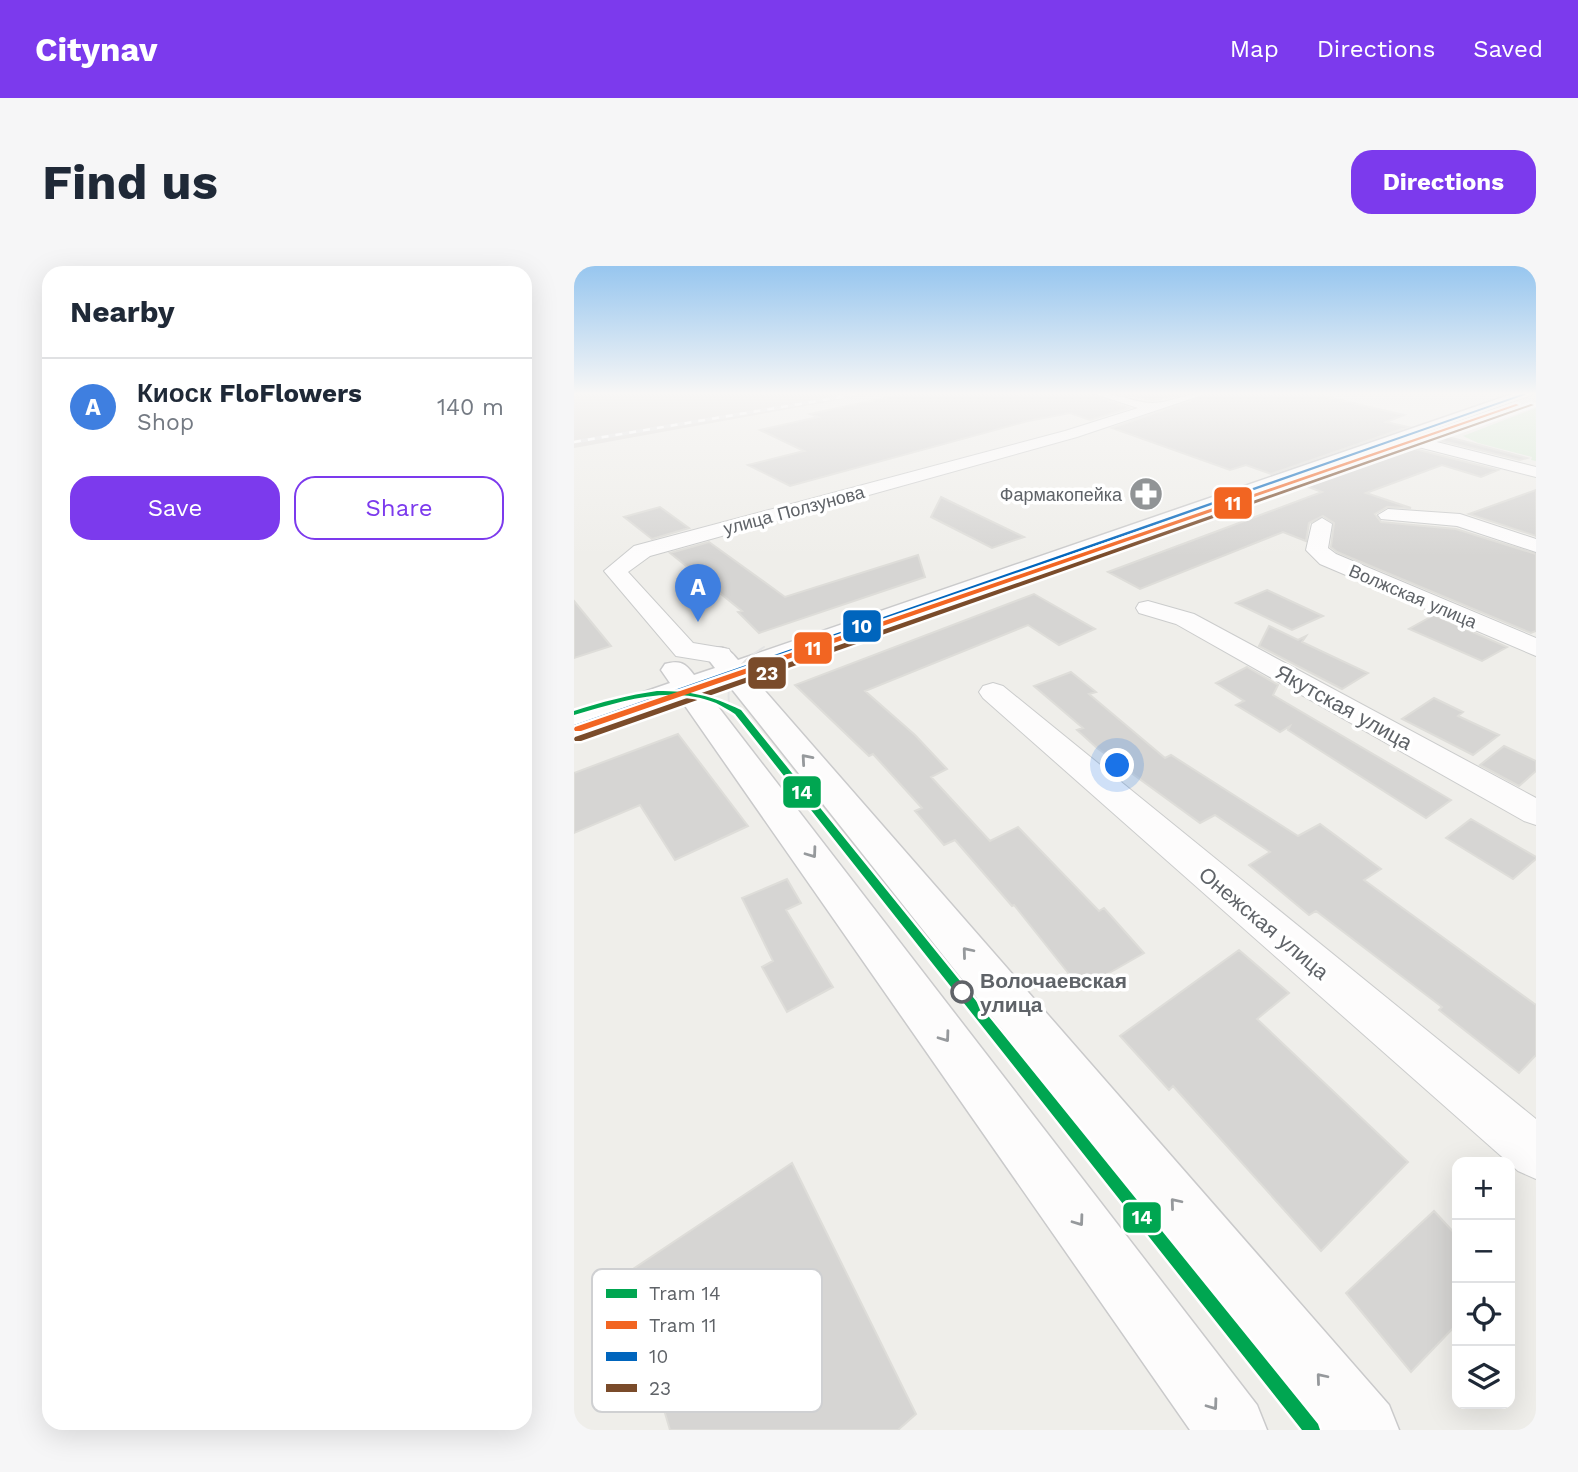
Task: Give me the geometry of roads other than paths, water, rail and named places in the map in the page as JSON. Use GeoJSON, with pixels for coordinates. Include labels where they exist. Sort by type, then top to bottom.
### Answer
{"type":"FeatureCollection","features":[{"type":"Feature","properties":{"kind":"main road"},"geometry":{"type":"LineString","coordinates":[[574,703],[684,669],[737,677],[1360,447]]}},
{"type":"Feature","properties":{"kind":"main road"},"geometry":{"type":"LineString","coordinates":[[574,727],[684,669]]}},
{"type":"Feature","properties":{"kind":"main road"},"geometry":{"type":"LineString","coordinates":[[684,669],[1232,1430]]}},
{"type":"Feature","properties":{"kind":"main road"},"geometry":{"type":"LineString","coordinates":[[737,677],[1364,1430]]}},
{"type":"Feature","properties":{"kind":"street","name":"улица Ползунова"},"geometry":{"type":"LineString","coordinates":[[684,669],[615,571],[642,551],[1022,447]]}},
{"type":"Feature","properties":{"kind":"street"},"geometry":{"type":"LineString","coordinates":[[1437,447],[1536,472]]}},
{"type":"Feature","properties":{"kind":"street"},"geometry":{"type":"LineString","coordinates":[[1388,515],[1460,520],[1536,546]]}},
{"type":"Feature","properties":{"kind":"street","name":"Волжская улица"},"geometry":{"type":"LineString","coordinates":[[1322,524],[1317,550],[1328,559],[1536,648]]}},
{"type":"Feature","properties":{"kind":"street","name":"Якутская улица"},"geometry":{"type":"LineString","coordinates":[[1148,608],[1185,619],[1536,813]]}},
{"type":"Feature","properties":{"kind":"street","name":"Онежская улица"},"geometry":{"type":"LineString","coordinates":[[993,692],[1536,1153]]}},
{"type":"Feature","properties":{"kind":"tram line","name":"11"},"geometry":{"type":"LineString","coordinates":[[578,729],[1394,447]]}},
{"type":"Feature","properties":{"kind":"tram line"},"geometry":{"type":"LineString","coordinates":[[732,714],[729,693],[734,675],[746,660],[764,647]]}},
{"type":"Feature","properties":{"kind":"tram line","name":"14"},"geometry":{"type":"LineString","coordinates":[[574,713],[657,693],[698,696],[738,712],[1312,1430]]}},
{"type":"Feature","properties":{"kind":"place","name":"Фармакопейка"},"geometry":{"type":"Point","coordinates":[1146,494]}},
{"type":"Feature","properties":{"kind":"place","name":"Киоск FloFlowers"},"geometry":{"type":"Point","coordinates":[698,622]}},
{"type":"Feature","properties":{"kind":"place","name":"Волочаевская улица"},"geometry":{"type":"Point","coordinates":[962,992]}}]}
